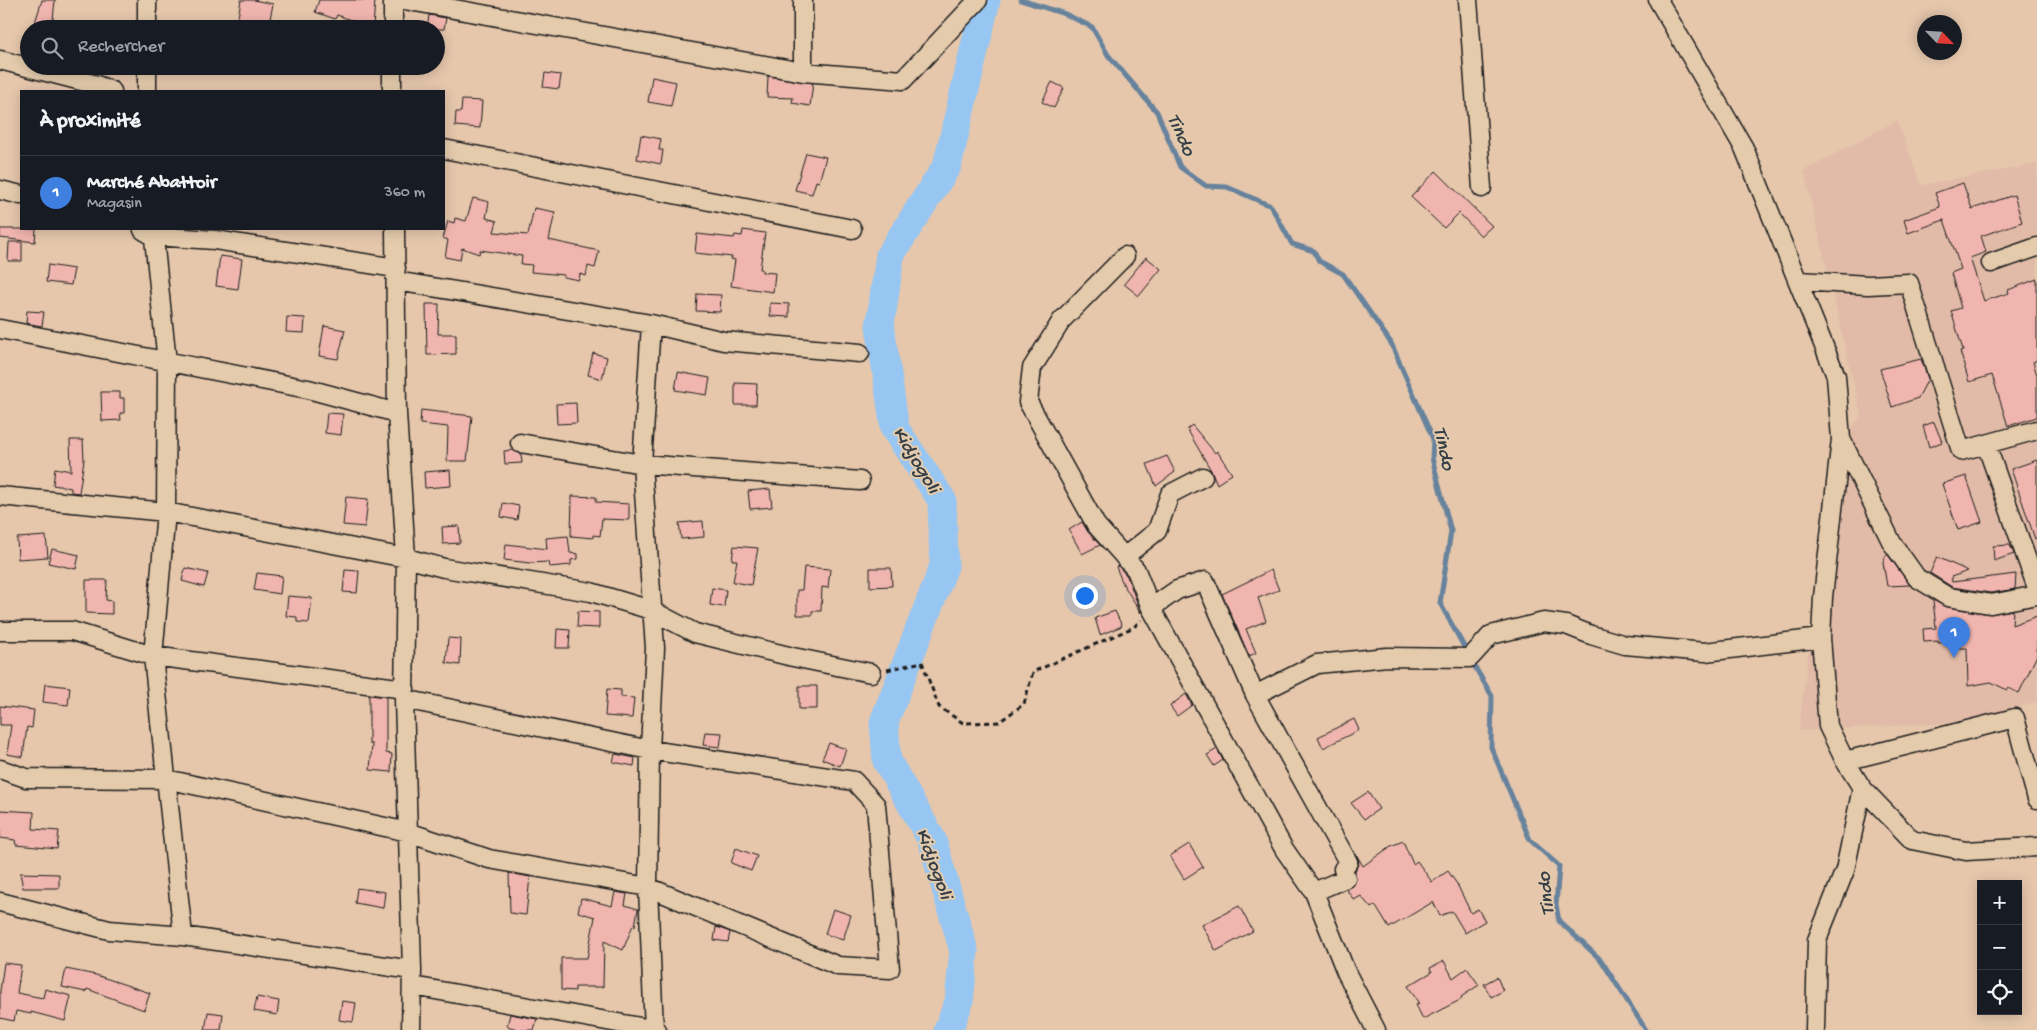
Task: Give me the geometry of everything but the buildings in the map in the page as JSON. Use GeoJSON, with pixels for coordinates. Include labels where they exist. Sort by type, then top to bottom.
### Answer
{"type":"FeatureCollection","features":[{"type":"Feature","properties":{"kind":"street"},"geometry":{"type":"LineString","coordinates":[[147,0],[147,20]]}},
{"type":"Feature","properties":{"kind":"street"},"geometry":{"type":"LineString","coordinates":[[393,0],[393,20]]}},
{"type":"Feature","properties":{"kind":"street"},"geometry":{"type":"LineString","coordinates":[[404,0],[803,72],[903,80],[978,0]]}},
{"type":"Feature","properties":{"kind":"street"},"geometry":{"type":"LineString","coordinates":[[803,0],[803,72]]}},
{"type":"Feature","properties":{"kind":"street"},"geometry":{"type":"LineString","coordinates":[[1468,0],[1482,188]]}},
{"type":"Feature","properties":{"kind":"street"},"geometry":{"type":"LineString","coordinates":[[1658,0],[1744,148],[1836,376],[1841,440],[1823,597],[1821,638],[1828,726],[1845,761],[1862,788],[1912,840],[1966,851],[2037,847]]}},
{"type":"Feature","properties":{"kind":"street"},"geometry":{"type":"LineString","coordinates":[[0,60],[20,65]]}},
{"type":"Feature","properties":{"kind":"street"},"geometry":{"type":"LineString","coordinates":[[58,75],[110,90]]}},
{"type":"Feature","properties":{"kind":"street"},"geometry":{"type":"LineString","coordinates":[[146,90],[147,75]]}},
{"type":"Feature","properties":{"kind":"street"},"geometry":{"type":"LineString","coordinates":[[392,75],[392,90]]}},
{"type":"Feature","properties":{"kind":"street"},"geometry":{"type":"LineString","coordinates":[[445,149],[852,229]]}},
{"type":"Feature","properties":{"kind":"street"},"geometry":{"type":"LineString","coordinates":[[0,190],[20,195]]}},
{"type":"Feature","properties":{"kind":"street"},"geometry":{"type":"LineString","coordinates":[[395,230],[397,412],[406,558],[405,694],[412,978],[411,1030]]}},
{"type":"Feature","properties":{"kind":"street"},"geometry":{"type":"LineString","coordinates":[[183,936],[153,656],[166,512],[168,362],[149,231],[215,240],[651,324],[724,341],[860,353]]}},
{"type":"Feature","properties":{"kind":"street"},"geometry":{"type":"LineString","coordinates":[[1991,263],[2037,247]]}},
{"type":"Feature","properties":{"kind":"street"},"geometry":{"type":"LineString","coordinates":[[1125,256],[1062,320],[1032,368],[1028,402],[1096,524],[1136,570],[1151,608],[1284,849],[1314,892],[1346,972],[1376,1030]]}},
{"type":"Feature","properties":{"kind":"street"},"geometry":{"type":"LineString","coordinates":[[1799,281],[1868,285],[1909,283],[1961,451],[2037,430]]}},
{"type":"Feature","properties":{"kind":"street"},"geometry":{"type":"LineString","coordinates":[[0,902],[108,930],[183,936],[412,978],[655,1030],[648,888],[650,750],[655,648],[642,464],[651,324]]}},
{"type":"Feature","properties":{"kind":"street"},"geometry":{"type":"LineString","coordinates":[[0,329],[308,389],[397,412]]}},
{"type":"Feature","properties":{"kind":"street"},"geometry":{"type":"LineString","coordinates":[[1841,440],[1892,543],[1916,578],[1948,597],[1991,604],[2037,595]]}},
{"type":"Feature","properties":{"kind":"street"},"geometry":{"type":"LineString","coordinates":[[520,443],[642,464],[860,481]]}},
{"type":"Feature","properties":{"kind":"street"},"geometry":{"type":"LineString","coordinates":[[1986,444],[2037,588]]}},
{"type":"Feature","properties":{"kind":"street"},"geometry":{"type":"LineString","coordinates":[[1124,557],[1157,531],[1170,494],[1203,476]]}},
{"type":"Feature","properties":{"kind":"street"},"geometry":{"type":"LineString","coordinates":[[0,496],[166,512],[406,558],[444,568],[591,592],[651,610],[695,633],[793,657],[871,673]]}},
{"type":"Feature","properties":{"kind":"street"},"geometry":{"type":"LineString","coordinates":[[1151,608],[1177,590],[1205,581],[1255,695],[1348,862],[1343,870],[1346,878],[1314,892]]}},
{"type":"Feature","properties":{"kind":"street"},"geometry":{"type":"LineString","coordinates":[[1255,695],[1317,664],[1387,657],[1470,658],[1491,635],[1544,622],[1566,626],[1626,645],[1705,652],[1821,638]]}},
{"type":"Feature","properties":{"kind":"street"},"geometry":{"type":"LineString","coordinates":[[0,631],[72,631],[153,656],[405,694],[650,750],[854,781],[876,805],[890,969],[838,966],[648,888],[489,859],[408,832],[166,779],[26,778],[0,770]]}},
{"type":"Feature","properties":{"kind":"street"},"geometry":{"type":"LineString","coordinates":[[1845,761],[2015,718],[2037,799]]}},
{"type":"Feature","properties":{"kind":"street"},"geometry":{"type":"LineString","coordinates":[[1814,1030],[1817,940],[1845,870],[1862,788]]}},
{"type":"Feature","properties":{"kind":"path"},"geometry":{"type":"LineString","coordinates":[[871,673],[922,662],[939,707],[963,723],[999,722],[1024,704],[1033,672],[1134,627],[1151,608]]}},
{"type":"Feature","properties":{"kind":"shaded area"},"geometry":{"type":"Polygon","coordinates":[[[1897,120],[1921,185],[2037,164],[2037,702],[1965,722],[1799,731],[1830,460],[1861,415],[1804,171],[1897,120]]]}},
{"type":"Feature","properties":{"kind":"waterway","name":"Kidjogoli"},"geometry":{"type":"LineString","coordinates":[[948,1030],[959,1002],[964,951],[932,840],[887,761],[884,722],[944,566],[942,500],[895,429],[880,326],[890,255],[947,166],[986,0]]}},
{"type":"Feature","properties":{"kind":"waterway","name":"Tindo"},"geometry":{"type":"LineString","coordinates":[[1021,0],[1065,14],[1092,27],[1108,55],[1157,112],[1180,167],[1206,186],[1227,187],[1271,206],[1292,244],[1314,251],[1319,261],[1343,274],[1391,343],[1433,439],[1432,458],[1451,531],[1440,603],[1468,654]]}},
{"type":"Feature","properties":{"kind":"waterway","name":"Tindo"},"geometry":{"type":"LineString","coordinates":[[1472,662],[1492,696],[1491,747],[1530,840],[1559,866],[1556,905],[1559,921],[1601,960],[1646,1030]]}},
{"type":"Feature","properties":{"kind":"place","name":"Marché Abattoir"},"geometry":{"type":"Point","coordinates":[1954,658]}}]}
